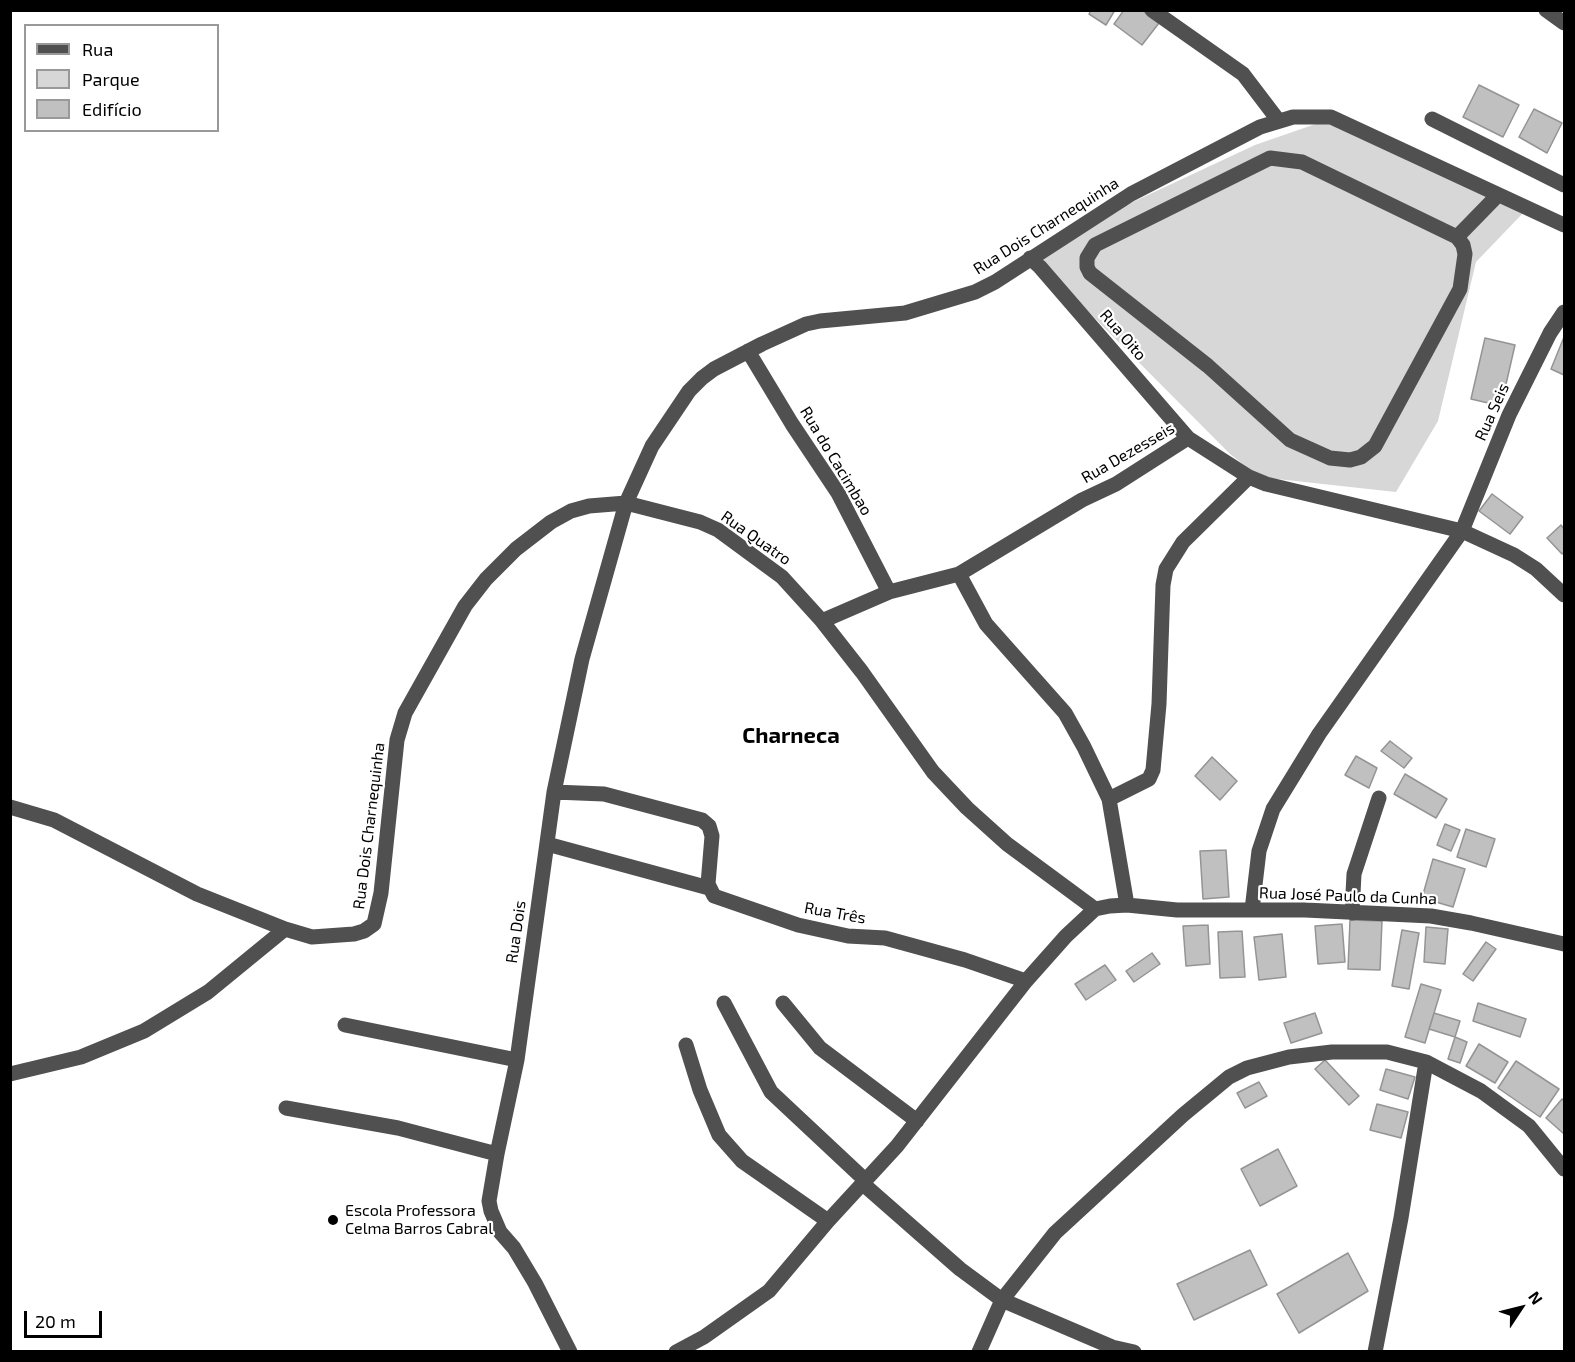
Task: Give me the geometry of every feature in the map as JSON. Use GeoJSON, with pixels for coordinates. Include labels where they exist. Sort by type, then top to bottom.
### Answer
{"type":"FeatureCollection","features":[{"type":"Feature","properties":{"kind":"street"},"geometry":{"type":"LineString","coordinates":[[1152,10],[1243,74],[1278,120]]}},
{"type":"Feature","properties":{"kind":"street"},"geometry":{"type":"LineString","coordinates":[[1546,10],[1564,22]]}},
{"type":"Feature","properties":{"kind":"street","name":"Rua Dois Charnequinha"},"geometry":{"type":"LineString","coordinates":[[285,929],[312,937],[354,934],[374,924],[381,893],[397,740],[405,713],[465,606],[486,579],[516,549],[551,522],[571,511],[589,506],[626,503],[652,446],[689,391],[714,369],[795,329],[820,321],[905,313],[975,291],[995,282],[1131,194],[1260,127],[1278,120],[1303,116],[1331,117],[1564,225]]}},
{"type":"Feature","properties":{"kind":"street"},"geometry":{"type":"LineString","coordinates":[[1432,119],[1564,185]]}},
{"type":"Feature","properties":{"kind":"street"},"geometry":{"type":"LineString","coordinates":[[1270,158],[1302,162],[1457,237],[1463,244],[1465,254],[1460,289],[1375,446],[1361,457],[1350,460],[1330,458],[1290,440],[1208,366],[1090,273],[1087,267],[1087,258],[1095,245],[1270,158]]}},
{"type":"Feature","properties":{"kind":"street"},"geometry":{"type":"LineString","coordinates":[[1457,237],[1498,195]]}},
{"type":"Feature","properties":{"kind":"street","name":"Rua Oito"},"geometry":{"type":"LineString","coordinates":[[1030,258],[1188,438]]}},
{"type":"Feature","properties":{"kind":"street","name":"Rua Seis"},"geometry":{"type":"LineString","coordinates":[[1252,910],[1259,851],[1273,809],[1319,734],[1462,531],[1509,415],[1550,333],[1564,312]]}},
{"type":"Feature","properties":{"kind":"street","name":"Rua do Cacimbao"},"geometry":{"type":"LineString","coordinates":[[748,351],[792,424],[838,493],[889,592]]}},
{"type":"Feature","properties":{"kind":"street","name":"Rua Dezesseis"},"geometry":{"type":"LineString","coordinates":[[822,621],[889,592],[959,574],[1082,500],[1116,484],[1188,438],[1249,477],[1266,484],[1462,531],[1514,555],[1536,569],[1564,595]]}},
{"type":"Feature","properties":{"kind":"street"},"geometry":{"type":"LineString","coordinates":[[1109,799],[1149,779],[1153,770],[1159,704],[1163,585],[1166,569],[1183,542],[1249,477]]}},
{"type":"Feature","properties":{"kind":"street","name":"Rua Quatro"},"geometry":{"type":"LineString","coordinates":[[626,503],[700,522],[718,530],[782,577],[822,621],[862,672],[933,772],[967,808],[1007,843],[1095,909]]}},
{"type":"Feature","properties":{"kind":"street","name":"Rua Dois"},"geometry":{"type":"LineString","coordinates":[[570,1352],[535,1283],[514,1248],[501,1232],[490,1211],[489,1202],[518,1060],[554,792],[582,658],[626,503]]}},
{"type":"Feature","properties":{"kind":"street"},"geometry":{"type":"LineString","coordinates":[[959,574],[986,624],[1065,713],[1084,747],[1109,799],[1127,905]]}},
{"type":"Feature","properties":{"kind":"street"},"geometry":{"type":"LineString","coordinates":[[554,792],[604,794],[697,817],[706,823],[712,836],[709,888]]}},
{"type":"Feature","properties":{"kind":"street"},"geometry":{"type":"LineString","coordinates":[[1352,913],[1354,874],[1379,798]]}},
{"type":"Feature","properties":{"kind":"street"},"geometry":{"type":"LineString","coordinates":[[10,807],[54,820],[196,894],[285,929],[208,992],[144,1031],[81,1057],[10,1074]]}},
{"type":"Feature","properties":{"kind":"street","name":"Rua Três"},"geometry":{"type":"LineString","coordinates":[[547,844],[709,888],[714,896],[798,925],[848,936],[885,938],[965,960],[1026,981]]}},
{"type":"Feature","properties":{"kind":"street","name":"Rua José Paulo da Cunha"},"geometry":{"type":"LineString","coordinates":[[1095,909],[1127,905],[1177,910],[1305,910],[1431,916],[1564,944]]}},
{"type":"Feature","properties":{"kind":"street"},"geometry":{"type":"LineString","coordinates":[[676,1352],[704,1337],[769,1291],[828,1221],[897,1146],[1026,981],[1066,936],[1095,909]]}},
{"type":"Feature","properties":{"kind":"street"},"geometry":{"type":"LineString","coordinates":[[724,1003],[771,1092],[863,1182],[960,1269],[1002,1300],[1112,1349],[1134,1352]]}},
{"type":"Feature","properties":{"kind":"street"},"geometry":{"type":"LineString","coordinates":[[783,1003],[820,1048],[917,1120]]}},
{"type":"Feature","properties":{"kind":"street"},"geometry":{"type":"LineString","coordinates":[[345,1025],[518,1060]]}},
{"type":"Feature","properties":{"kind":"street"},"geometry":{"type":"LineString","coordinates":[[686,1045],[700,1090],[719,1135],[742,1161],[828,1221]]}},
{"type":"Feature","properties":{"kind":"street"},"geometry":{"type":"LineString","coordinates":[[979,1352],[1002,1300],[1055,1233],[1183,1115],[1230,1077],[1247,1068],[1289,1057],[1332,1052],[1387,1052],[1426,1062],[1481,1091],[1529,1126],[1564,1169]]}},
{"type":"Feature","properties":{"kind":"street"},"geometry":{"type":"LineString","coordinates":[[1375,1352],[1401,1218],[1426,1062]]}},
{"type":"Feature","properties":{"kind":"street"},"geometry":{"type":"LineString","coordinates":[[286,1108],[398,1128],[497,1154]]}},
{"type":"Feature","properties":{"kind":"green space"},"geometry":{"type":"Polygon","coordinates":[[[1330,119],[1525,211],[1476,262],[1438,421],[1396,492],[1259,477],[1230,454],[1038,261],[1120,208],[1255,145],[1330,119]]]}},
{"type":"Feature","properties":{"kind":"building"},"geometry":{"type":"Polygon","coordinates":[[[1091,10],[1115,10],[1106,25],[1089,14],[1091,10]]]}},
{"type":"Feature","properties":{"kind":"building"},"geometry":{"type":"Polygon","coordinates":[[[1124,10],[1142,10],[1159,23],[1142,45],[1114,24],[1124,10]]]}},
{"type":"Feature","properties":{"kind":"building"},"geometry":{"type":"Polygon","coordinates":[[[1479,85],[1519,105],[1503,137],[1463,117],[1479,85]]]}},
{"type":"Feature","properties":{"kind":"building"},"geometry":{"type":"Polygon","coordinates":[[[1534,109],[1562,123],[1547,153],[1519,137],[1534,109]]]}},
{"type":"Feature","properties":{"kind":"building"},"geometry":{"type":"Polygon","coordinates":[[[1564,337],[1564,375],[1551,369],[1564,337]]]}},
{"type":"Feature","properties":{"kind":"building"},"geometry":{"type":"Polygon","coordinates":[[[1485,338],[1515,345],[1501,406],[1471,399],[1485,338]]]}},
{"type":"Feature","properties":{"kind":"building"},"geometry":{"type":"Polygon","coordinates":[[[1492,494],[1523,517],[1510,534],[1479,511],[1492,494]]]}},
{"type":"Feature","properties":{"kind":"building"},"geometry":{"type":"Polygon","coordinates":[[[1561,525],[1564,529],[1564,552],[1562,554],[1547,538],[1561,525]]]}},
{"type":"Feature","properties":{"kind":"building"},"geometry":{"type":"Polygon","coordinates":[[[1390,741],[1412,758],[1404,768],[1381,751],[1390,741]]]}},
{"type":"Feature","properties":{"kind":"building"},"geometry":{"type":"Polygon","coordinates":[[[1356,756],[1377,768],[1369,788],[1345,775],[1356,756]]]}},
{"type":"Feature","properties":{"kind":"building"},"geometry":{"type":"Polygon","coordinates":[[[1212,757],[1237,781],[1220,800],[1195,776],[1212,757]]]}},
{"type":"Feature","properties":{"kind":"building"},"geometry":{"type":"Polygon","coordinates":[[[1405,774],[1447,799],[1436,818],[1394,794],[1405,774]]]}},
{"type":"Feature","properties":{"kind":"building"},"geometry":{"type":"Polygon","coordinates":[[[1445,824],[1460,830],[1451,851],[1437,845],[1445,824]]]}},
{"type":"Feature","properties":{"kind":"building"},"geometry":{"type":"Polygon","coordinates":[[[1466,829],[1495,839],[1486,867],[1457,857],[1466,829]]]}},
{"type":"Feature","properties":{"kind":"building"},"geometry":{"type":"Polygon","coordinates":[[[1226,850],[1229,897],[1203,899],[1200,851],[1226,850]]]}},
{"type":"Feature","properties":{"kind":"building"},"geometry":{"type":"Polygon","coordinates":[[[1433,859],[1465,869],[1453,907],[1422,898],[1433,859]]]}},
{"type":"Feature","properties":{"kind":"building"},"geometry":{"type":"Polygon","coordinates":[[[1350,920],[1382,921],[1380,970],[1348,969],[1350,920]]]}},
{"type":"Feature","properties":{"kind":"building"},"geometry":{"type":"Polygon","coordinates":[[[1342,924],[1345,962],[1318,964],[1315,926],[1342,924]]]}},
{"type":"Feature","properties":{"kind":"building"},"geometry":{"type":"Polygon","coordinates":[[[1208,925],[1210,964],[1186,966],[1183,926],[1208,925]]]}},
{"type":"Feature","properties":{"kind":"building"},"geometry":{"type":"Polygon","coordinates":[[[1426,927],[1448,929],[1445,964],[1424,962],[1426,927]]]}},
{"type":"Feature","properties":{"kind":"building"},"geometry":{"type":"Polygon","coordinates":[[[1402,930],[1419,933],[1409,989],[1392,986],[1402,930]]]}},
{"type":"Feature","properties":{"kind":"building"},"geometry":{"type":"Polygon","coordinates":[[[1242,931],[1245,977],[1220,978],[1218,932],[1242,931]]]}},
{"type":"Feature","properties":{"kind":"building"},"geometry":{"type":"Polygon","coordinates":[[[1282,934],[1286,977],[1259,980],[1254,937],[1282,934]]]}},
{"type":"Feature","properties":{"kind":"building"},"geometry":{"type":"Polygon","coordinates":[[[1486,942],[1496,949],[1473,981],[1463,974],[1486,942]]]}},
{"type":"Feature","properties":{"kind":"building"},"geometry":{"type":"Polygon","coordinates":[[[1152,953],[1160,964],[1134,982],[1126,971],[1152,953]]]}},
{"type":"Feature","properties":{"kind":"building"},"geometry":{"type":"Polygon","coordinates":[[[1105,965],[1116,980],[1086,1000],[1075,984],[1105,965]]]}},
{"type":"Feature","properties":{"kind":"building"},"geometry":{"type":"Polygon","coordinates":[[[1421,984],[1441,990],[1425,1043],[1405,1037],[1421,984]]]}},
{"type":"Feature","properties":{"kind":"building"},"geometry":{"type":"Polygon","coordinates":[[[1478,1003],[1526,1019],[1520,1037],[1473,1021],[1478,1003]]]}},
{"type":"Feature","properties":{"kind":"building"},"geometry":{"type":"Polygon","coordinates":[[[1315,1013],[1322,1033],[1291,1043],[1284,1023],[1315,1013]]]}},
{"type":"Feature","properties":{"kind":"building"},"geometry":{"type":"Polygon","coordinates":[[[1434,1013],[1460,1021],[1455,1037],[1429,1029],[1434,1013]]]}},
{"type":"Feature","properties":{"kind":"building"},"geometry":{"type":"Polygon","coordinates":[[[1455,1037],[1467,1042],[1460,1063],[1448,1059],[1455,1037]]]}},
{"type":"Feature","properties":{"kind":"building"},"geometry":{"type":"Polygon","coordinates":[[[1479,1044],[1508,1062],[1495,1083],[1466,1066],[1479,1044]]]}},
{"type":"Feature","properties":{"kind":"building"},"geometry":{"type":"Polygon","coordinates":[[[1325,1060],[1359,1096],[1349,1105],[1315,1069],[1325,1060]]]}},
{"type":"Feature","properties":{"kind":"building"},"geometry":{"type":"Polygon","coordinates":[[[1516,1061],[1559,1089],[1540,1117],[1498,1088],[1516,1061]]]}},
{"type":"Feature","properties":{"kind":"building"},"geometry":{"type":"Polygon","coordinates":[[[1386,1069],[1415,1077],[1408,1099],[1380,1090],[1386,1069]]]}},
{"type":"Feature","properties":{"kind":"building"},"geometry":{"type":"Polygon","coordinates":[[[1259,1082],[1267,1096],[1245,1108],[1237,1093],[1259,1082]]]}},
{"type":"Feature","properties":{"kind":"building"},"geometry":{"type":"Polygon","coordinates":[[[1562,1099],[1564,1101],[1564,1134],[1546,1118],[1562,1099]]]}},
{"type":"Feature","properties":{"kind":"building"},"geometry":{"type":"Polygon","coordinates":[[[1377,1104],[1408,1112],[1401,1138],[1370,1130],[1377,1104]]]}},
{"type":"Feature","properties":{"kind":"building"},"geometry":{"type":"Polygon","coordinates":[[[1278,1149],[1297,1186],[1260,1206],[1241,1169],[1278,1149]]]}},
{"type":"Feature","properties":{"kind":"building"},"geometry":{"type":"Polygon","coordinates":[[[1250,1250],[1267,1285],[1194,1320],[1177,1284],[1250,1250]]]}},
{"type":"Feature","properties":{"kind":"building"},"geometry":{"type":"Polygon","coordinates":[[[1348,1253],[1368,1291],[1299,1333],[1277,1294],[1348,1253]]]}},
{"type":"Feature","properties":{"kind":"place","name":"Escola Professora Celma Barros Cabral"},"geometry":{"type":"Point","coordinates":[333,1220]}},
{"type":"Feature","properties":{"kind":"district","name":"Charneca"},"geometry":{"type":"Point","coordinates":[791,736]}}]}
